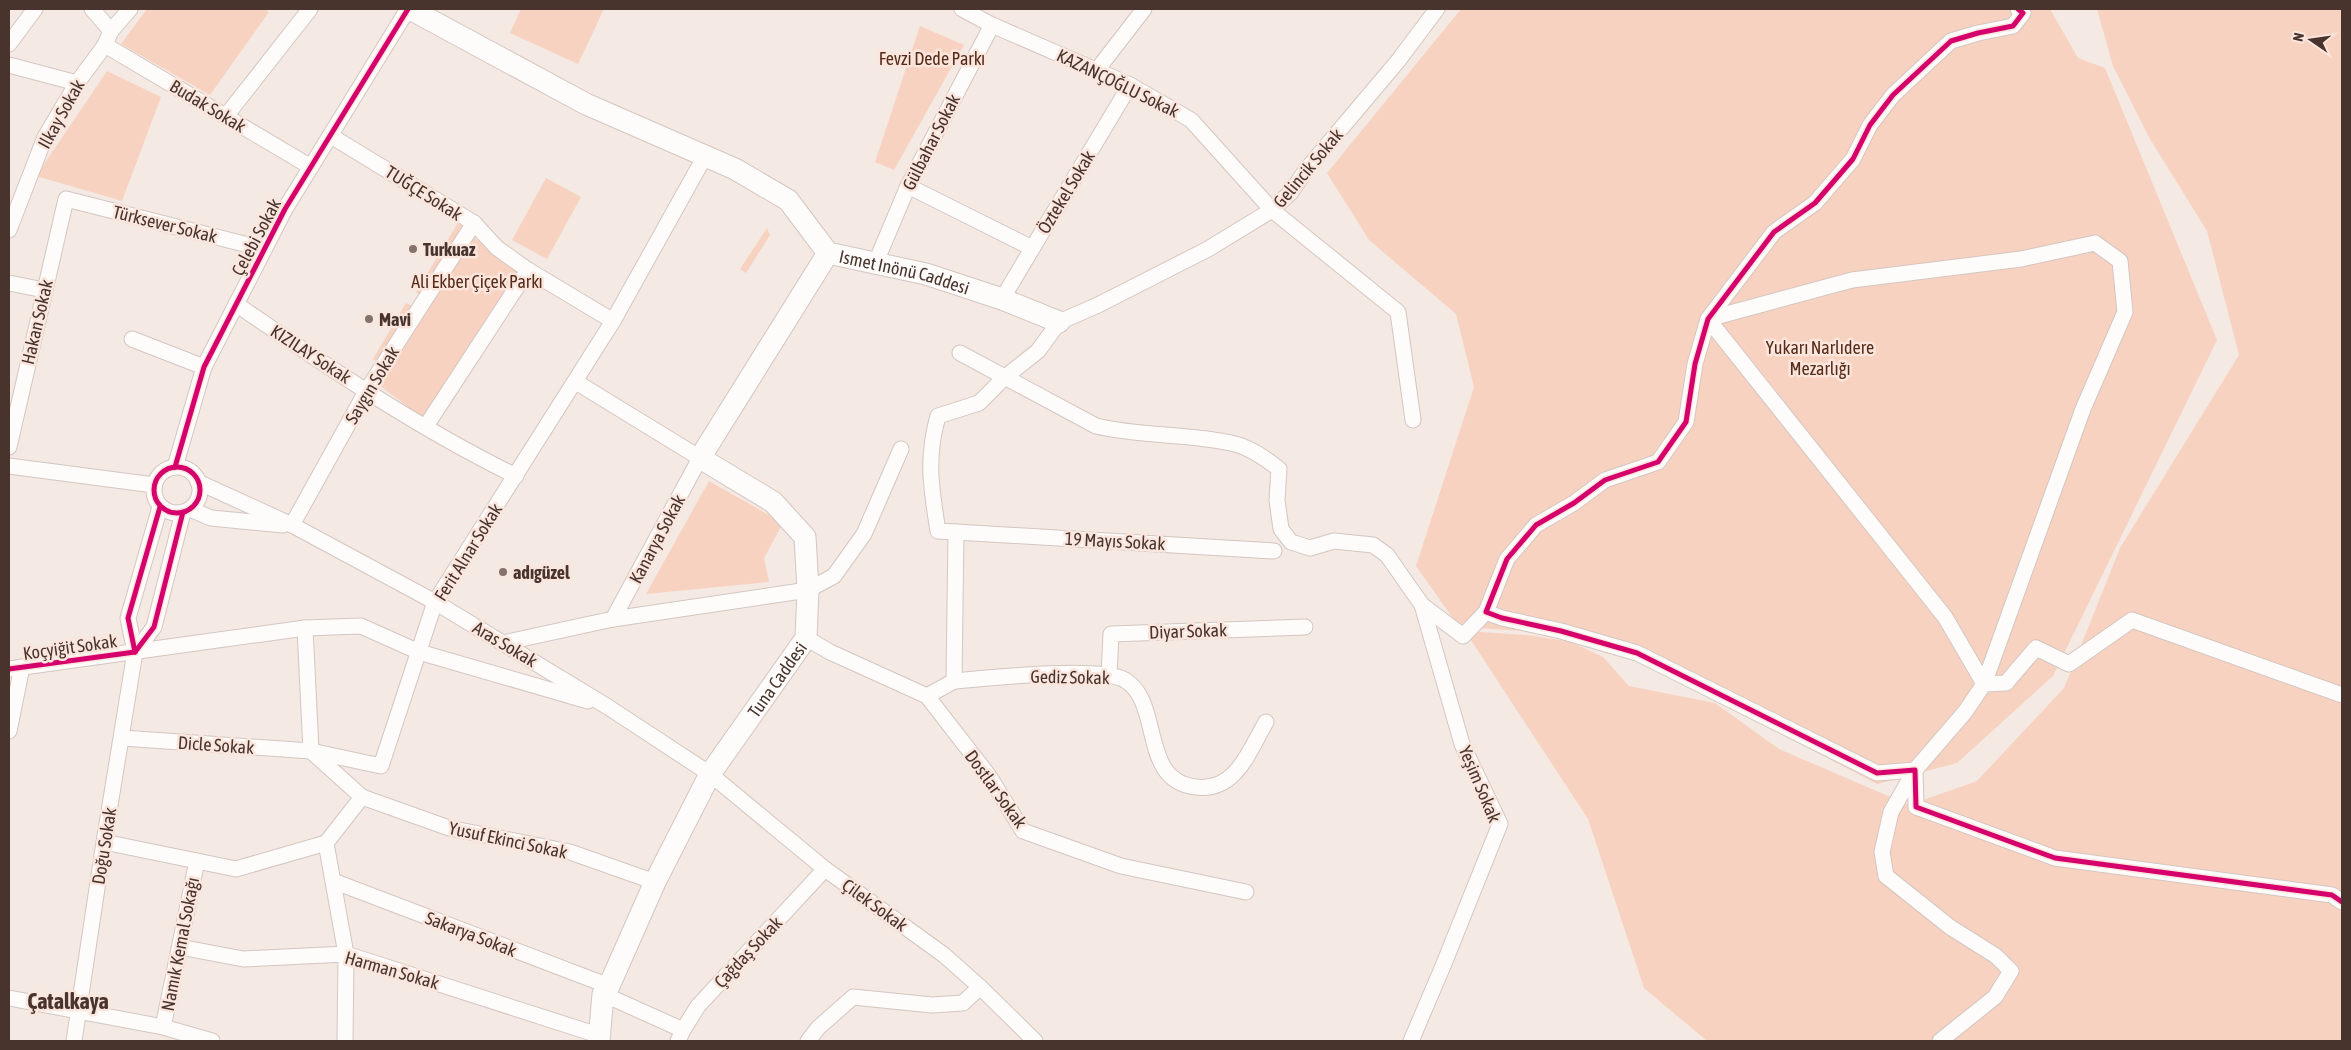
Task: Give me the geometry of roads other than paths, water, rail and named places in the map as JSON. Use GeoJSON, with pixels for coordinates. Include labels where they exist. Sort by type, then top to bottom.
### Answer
{"type":"FeatureCollection","features":[{"type":"Feature","properties":{"kind":"street"},"geometry":{"type":"LineString","coordinates":[[9,44],[35,9]]}},
{"type":"Feature","properties":{"kind":"street","name":"Budak Sokak"},"geometry":{"type":"LineString","coordinates":[[92,9],[108,38],[226,116],[311,167]]}},
{"type":"Feature","properties":{"kind":"street","name":"Ilkay Sokak"},"geometry":{"type":"LineString","coordinates":[[9,230],[45,137],[77,83],[130,9]]}},
{"type":"Feature","properties":{"kind":"street"},"geometry":{"type":"LineString","coordinates":[[226,116],[310,9]]}},
{"type":"Feature","properties":{"kind":"street","name":"Ismet Inönü Caddesi"},"geometry":{"type":"LineString","coordinates":[[409,9],[586,104],[735,169],[788,200],[828,253],[926,274],[1002,299],[1059,322]]}},
{"type":"Feature","properties":{"kind":"street","name":"Çelebi Sokak"},"geometry":{"type":"LineString","coordinates":[[176,467],[204,367],[236,304],[285,209],[409,9]]}},
{"type":"Feature","properties":{"kind":"street","name":"KAZANÇOĞLU Sokak"},"geometry":{"type":"LineString","coordinates":[[962,9],[1097,70],[1192,120],[1272,210],[1398,312],[1413,420]]}},
{"type":"Feature","properties":{"kind":"street"},"geometry":{"type":"LineString","coordinates":[[1097,70],[1144,9]]}},
{"type":"Feature","properties":{"kind":"street","name":"Gelincik Sokak"},"geometry":{"type":"LineString","coordinates":[[1059,322],[1098,305],[1208,249],[1272,210],[1292,192],[1306,170],[1398,61],[1437,9]]}},
{"type":"Feature","properties":{"kind":"street"},"geometry":{"type":"LineString","coordinates":[[960,352],[1004,378],[1096,426],[1117,431],[1236,444],[1261,456],[1279,469],[1277,500],[1281,529],[1291,542],[1310,548],[1334,541],[1373,545],[1387,555],[1422,605],[1463,636],[1486,612],[1507,559],[1536,525],[1574,504],[1605,480],[1658,462],[1686,422],[1696,364],[1708,319],[1774,232],[1815,202],[1853,159],[1870,125],[1893,95],[1951,41],[2013,26],[2023,13],[2018,9]]}},
{"type":"Feature","properties":{"kind":"street","name":"Gülbahar Sokak"},"geometry":{"type":"LineString","coordinates":[[876,262],[908,186],[992,24]]}},
{"type":"Feature","properties":{"kind":"street"},"geometry":{"type":"LineString","coordinates":[[9,65],[77,83]]}},
{"type":"Feature","properties":{"kind":"street","name":"Öztekel Sokak"},"geometry":{"type":"LineString","coordinates":[[1002,299],[1130,86]]}},
{"type":"Feature","properties":{"kind":"street","name":"TUĞÇE Sokak"},"geometry":{"type":"LineString","coordinates":[[331,136],[474,223],[497,248],[528,270],[613,321]]}},
{"type":"Feature","properties":{"kind":"street","name":"Ferit Alnar Sokak"},"geometry":{"type":"LineString","coordinates":[[311,751],[381,766],[435,602],[613,321],[705,156]]}},
{"type":"Feature","properties":{"kind":"street"},"geometry":{"type":"LineString","coordinates":[[908,186],[1032,248]]}},
{"type":"Feature","properties":{"kind":"street","name":"Türksever Sokak"},"geometry":{"type":"LineString","coordinates":[[66,198],[264,249]]}},
{"type":"Feature","properties":{"kind":"street","name":"Hakan Sokak"},"geometry":{"type":"LineString","coordinates":[[9,447],[66,198]]}},
{"type":"Feature","properties":{"kind":"street","name":"Saygın Sokak"},"geometry":{"type":"LineString","coordinates":[[292,525],[367,390],[474,223]]}},
{"type":"Feature","properties":{"kind":"street"},"geometry":{"type":"LineString","coordinates":[[1708,319],[1852,280],[2021,259],[2095,243],[2120,260],[2126,312],[2083,409],[1984,684],[1965,712],[1915,770],[1891,812],[1882,852],[1886,876],[1950,927],[1996,956],[2011,971],[1995,997],[1940,1041]]}},
{"type":"Feature","properties":{"kind":"street"},"geometry":{"type":"LineString","coordinates":[[576,382],[700,458],[828,253]]}},
{"type":"Feature","properties":{"kind":"street"},"geometry":{"type":"LineString","coordinates":[[426,426],[528,270]]}},
{"type":"Feature","properties":{"kind":"street"},"geometry":{"type":"LineString","coordinates":[[9,282],[44,290]]}},
{"type":"Feature","properties":{"kind":"street","name":"KIZILAY Sokak"},"geometry":{"type":"LineString","coordinates":[[236,304],[306,352],[471,454],[516,476]]}},
{"type":"Feature","properties":{"kind":"street"},"geometry":{"type":"LineString","coordinates":[[1708,319],[1945,618],[1984,684]]}},
{"type":"Feature","properties":{"kind":"street"},"geometry":{"type":"LineString","coordinates":[[1004,378],[1038,351],[1059,322]]}},
{"type":"Feature","properties":{"kind":"street"},"geometry":{"type":"LineString","coordinates":[[132,339],[204,367]]}},
{"type":"Feature","properties":{"kind":"street","name":"19 Mayıs Sokak"},"geometry":{"type":"LineString","coordinates":[[1004,378],[979,403],[938,416],[931,441],[931,486],[938,531],[1274,551]]}},
{"type":"Feature","properties":{"kind":"street"},"geometry":{"type":"LineString","coordinates":[[503,643],[613,619],[808,590],[834,576],[864,534],[901,449]]}},
{"type":"Feature","properties":{"kind":"street","name":"Tuna Caddesi"},"geometry":{"type":"LineString","coordinates":[[598,1038],[606,990],[655,882],[710,774],[806,638],[808,590],[805,537],[773,502],[700,458]]}},
{"type":"Feature","properties":{"kind":"street","name":"Kanarya Sokak"},"geometry":{"type":"LineString","coordinates":[[613,619],[700,458]]}},
{"type":"Feature","properties":{"kind":"street"},"geometry":{"type":"LineString","coordinates":[[9,466],[154,485]]}},
{"type":"Feature","properties":{"kind":"street"},"geometry":{"type":"LineString","coordinates":[[176,467],[189,471],[198,482],[199,497],[186,511],[154,627],[135,652],[128,618],[160,507],[154,493],[154,485],[162,472],[176,467]]}},
{"type":"Feature","properties":{"kind":"street","name":"Aras Sokak"},"geometry":{"type":"LineString","coordinates":[[198,482],[292,525],[435,602],[608,706],[710,774]]}},
{"type":"Feature","properties":{"kind":"street"},"geometry":{"type":"LineString","coordinates":[[160,507],[175,513],[186,511],[211,518],[292,525]]}},
{"type":"Feature","properties":{"kind":"street"},"geometry":{"type":"LineString","coordinates":[[927,696],[954,681],[956,532]]}},
{"type":"Feature","properties":{"kind":"street","name":"Yeşim Sokak"},"geometry":{"type":"LineString","coordinates":[[1410,1041],[1444,966],[1500,824],[1462,744],[1422,605]]}},
{"type":"Feature","properties":{"kind":"street"},"geometry":{"type":"LineString","coordinates":[[1486,612],[1502,618],[1560,631],[1637,653],[1876,773],[1915,770]]}},
{"type":"Feature","properties":{"kind":"street"},"geometry":{"type":"LineString","coordinates":[[1984,684],[2006,683],[2036,648],[2069,664],[2132,620],[2342,695]]}},
{"type":"Feature","properties":{"kind":"street","name":"Koçyiğit Sokak"},"geometry":{"type":"LineString","coordinates":[[15,668],[305,628],[361,626],[418,652],[608,706]]}},
{"type":"Feature","properties":{"kind":"street","name":"Diyar Sokak"},"geometry":{"type":"LineString","coordinates":[[1109,675],[1110,634],[1306,627]]}},
{"type":"Feature","properties":{"kind":"street"},"geometry":{"type":"LineString","coordinates":[[104,842],[236,869],[326,843],[362,797],[311,751],[305,628]]}},
{"type":"Feature","properties":{"kind":"street","name":"Dostlar Sokak"},"geometry":{"type":"LineString","coordinates":[[806,638],[830,652],[927,696],[988,776],[1023,831],[1121,866],[1246,892]]}},
{"type":"Feature","properties":{"kind":"street","name":"Doğu Sokak"},"geometry":{"type":"LineString","coordinates":[[74,1041],[135,652]]}},
{"type":"Feature","properties":{"kind":"street"},"geometry":{"type":"LineString","coordinates":[[9,731],[15,668]]}},
{"type":"Feature","properties":{"kind":"street","name":"Gediz Sokak"},"geometry":{"type":"LineString","coordinates":[[954,681],[1069,674],[1109,675],[1125,680],[1138,692],[1162,764],[1174,778],[1192,787],[1214,787],[1229,780],[1240,767],[1266,722]]}},
{"type":"Feature","properties":{"kind":"street","name":"Dicle Sokak"},"geometry":{"type":"LineString","coordinates":[[122,738],[311,751]]}},
{"type":"Feature","properties":{"kind":"street"},"geometry":{"type":"LineString","coordinates":[[1915,770],[1916,807],[2055,858],[2332,895],[2342,902]]}},
{"type":"Feature","properties":{"kind":"street","name":"Çilek Sokak"},"geometry":{"type":"LineString","coordinates":[[710,774],[826,869],[944,955],[1035,1041]]}},
{"type":"Feature","properties":{"kind":"street","name":"Yusuf Ekinci Sokak"},"geometry":{"type":"LineString","coordinates":[[362,797],[449,828],[570,852],[655,882]]}},
{"type":"Feature","properties":{"kind":"street"},"geometry":{"type":"LineString","coordinates":[[326,843],[346,954],[345,1041]]}},
{"type":"Feature","properties":{"kind":"street","name":"Namık Kemal Sokağı"},"geometry":{"type":"LineString","coordinates":[[170,1033],[180,946],[196,860]]}},
{"type":"Feature","properties":{"kind":"street","name":"Çağdaş Sokak"},"geometry":{"type":"LineString","coordinates":[[680,1036],[698,1006],[826,869]]}},
{"type":"Feature","properties":{"kind":"street","name":"Sakarya Sokak"},"geometry":{"type":"LineString","coordinates":[[333,882],[606,990],[680,1036]]}},
{"type":"Feature","properties":{"kind":"street","name":"Harman Sokak"},"geometry":{"type":"LineString","coordinates":[[180,946],[242,959],[346,954],[598,1038]]}},
{"type":"Feature","properties":{"kind":"street"},"geometry":{"type":"LineString","coordinates":[[814,1039],[853,997],[932,1005],[963,1003],[980,987]]}},
{"type":"Feature","properties":{"kind":"street"},"geometry":{"type":"LineString","coordinates":[[9,998],[212,1041]]}},
{"type":"Feature","properties":{"kind":"place","name":"Turkuaz"},"geometry":{"type":"Point","coordinates":[413,249]}},
{"type":"Feature","properties":{"kind":"place","name":"Mavi"},"geometry":{"type":"Point","coordinates":[369,319]}},
{"type":"Feature","properties":{"kind":"place","name":"adıgüzel"},"geometry":{"type":"Point","coordinates":[503,572]}},
{"type":"Feature","properties":{"kind":"district","name":"Çatalkaya"},"geometry":{"type":"Point","coordinates":[68,1001]}},
{"type":"Feature","properties":{"kind":"park label","name":"Fevzi Dede Parkı"},"geometry":{"type":"Point","coordinates":[932,58]}},
{"type":"Feature","properties":{"kind":"park label","name":"Ali Ekber Çiçek Parkı"},"geometry":{"type":"Point","coordinates":[477,281]}},
{"type":"Feature","properties":{"kind":"park label","name":"Yukarı Narlıdere Mezarlığı"},"geometry":{"type":"Point","coordinates":[1820,357]}}]}
